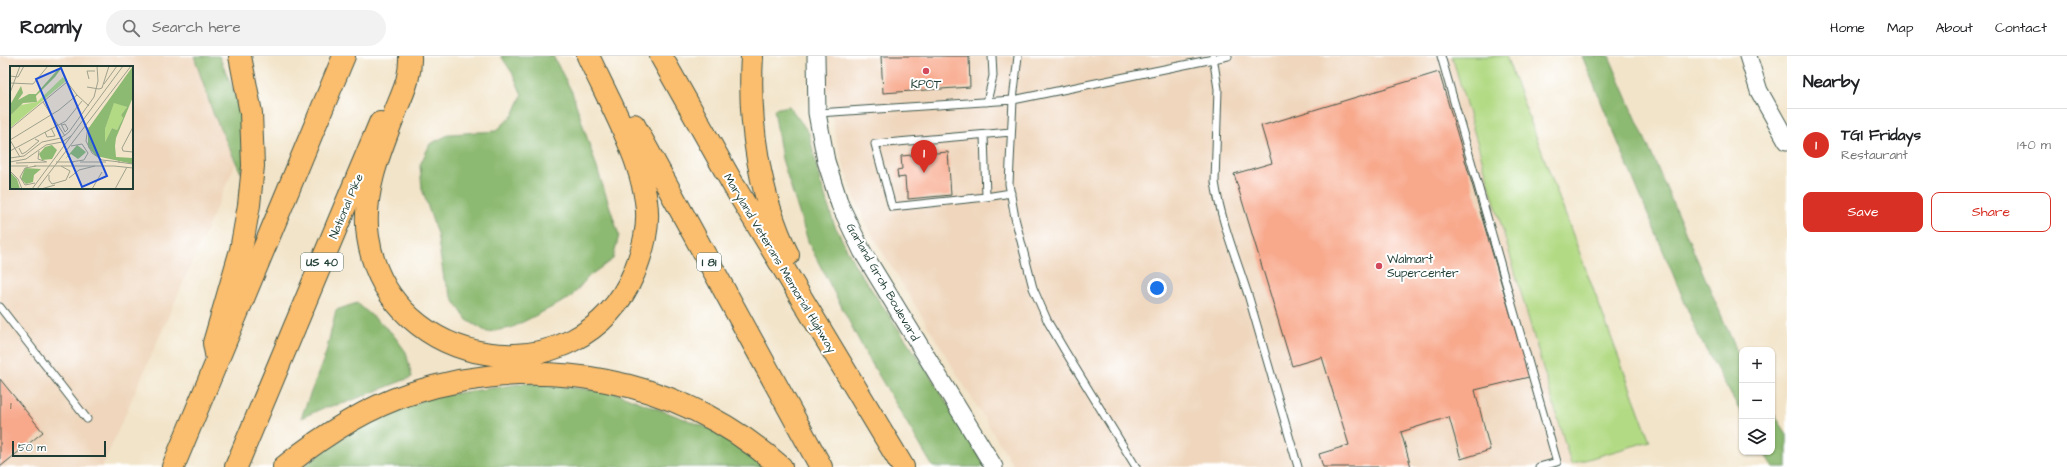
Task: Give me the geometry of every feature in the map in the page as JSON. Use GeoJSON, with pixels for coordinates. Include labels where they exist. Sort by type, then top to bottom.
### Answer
{"type":"FeatureCollection","features":[{"type":"Feature","properties":{"kind":"main road"},"geometry":{"type":"LineString","coordinates":[[217,359],[214,343],[241,250],[249,205],[252,166],[251,113],[240,56]]}},
{"type":"Feature","properties":{"kind":"main road"},"geometry":{"type":"LineString","coordinates":[[173,467],[344,56]]}},
{"type":"Feature","properties":{"kind":"main road"},"geometry":{"type":"LineString","coordinates":[[410,56],[410,73],[377,157],[371,185],[367,218],[368,237],[375,263],[386,286],[399,306],[418,323],[440,339],[470,351],[498,356],[534,354],[552,350],[576,339],[602,319],[620,299],[642,254],[647,221],[646,201],[641,180],[632,152],[588,56]]}},
{"type":"Feature","properties":{"kind":"main road","name":"National Pike"},"geometry":{"type":"LineString","coordinates":[[236,467],[410,56]]}},
{"type":"Feature","properties":{"kind":"main road","name":"I 81"},"geometry":{"type":"LineString","coordinates":[[596,56],[821,467]]}},
{"type":"Feature","properties":{"kind":"main road","name":"Maryland Veterans Memorial Highway"},"geometry":{"type":"LineString","coordinates":[[661,56],[734,186],[903,467]]}},
{"type":"Feature","properties":{"kind":"main road"},"geometry":{"type":"LineString","coordinates":[[752,56],[752,115],[757,152],[772,214],[785,248],[853,385]]}},
{"type":"Feature","properties":{"kind":"main road"},"geometry":{"type":"LineString","coordinates":[[284,467],[307,448],[342,426],[376,408],[408,394],[478,377],[510,374],[576,376],[614,381],[657,394],[698,412],[741,436],[781,467]]}},
{"type":"Feature","properties":{"kind":"street","name":"Garland Groh Boulevard"},"geometry":{"type":"LineString","coordinates":[[816,56],[817,113],[826,161],[840,205],[862,251],[994,467]]}},
{"type":"Feature","properties":{"kind":"street"},"geometry":{"type":"LineString","coordinates":[[1748,56],[1759,91],[1787,141]]}},
{"type":"Feature","properties":{"kind":"lane"},"geometry":{"type":"LineString","coordinates":[[986,102],[993,76],[992,56]]}},
{"type":"Feature","properties":{"kind":"lane"},"geometry":{"type":"LineString","coordinates":[[1018,56],[1013,100],[1009,184],[1015,218],[1033,288],[1048,322],[1136,467]]}},
{"type":"Feature","properties":{"kind":"lane"},"geometry":{"type":"LineString","coordinates":[[817,113],[1013,100],[1213,57],[1228,56]]}},
{"type":"Feature","properties":{"kind":"lane"},"geometry":{"type":"LineString","coordinates":[[1441,56],[1557,462],[1539,467]]}},
{"type":"Feature","properties":{"kind":"lane"},"geometry":{"type":"LineString","coordinates":[[1213,57],[1218,89],[1215,182],[1217,195],[1226,233],[1249,299],[1298,467]]}},
{"type":"Feature","properties":{"kind":"lane"},"geometry":{"type":"LineString","coordinates":[[1011,132],[984,136],[875,144],[892,207],[1011,194]]}},
{"type":"Feature","properties":{"kind":"lane"},"geometry":{"type":"LineString","coordinates":[[984,136],[986,197]]}},
{"type":"Feature","properties":{"kind":"lane"},"geometry":{"type":"LineString","coordinates":[[0,307],[87,419]]}},
{"type":"Feature","properties":{"kind":"shaded area"},"geometry":{"type":"Polygon","coordinates":[[[0,56],[200,56],[235,165],[102,467],[0,467],[0,56]]]}},
{"type":"Feature","properties":{"kind":"shaded area"},"geometry":{"type":"Polygon","coordinates":[[[828,56],[1452,56],[1571,464],[1562,467],[1014,467],[871,233],[853,194],[836,139],[826,84],[828,56]]]}},
{"type":"Feature","properties":{"kind":"green space"},"geometry":{"type":"Polygon","coordinates":[[[194,56],[219,56],[247,122],[251,145],[241,173],[213,113],[194,56]]]}},
{"type":"Feature","properties":{"kind":"green space"},"geometry":{"type":"Polygon","coordinates":[[[501,56],[553,56],[572,92],[619,235],[613,259],[589,276],[570,298],[511,328],[487,332],[467,320],[454,301],[444,279],[437,234],[422,189],[420,165],[430,144],[450,134],[496,131],[513,115],[522,95],[513,74],[501,56]]]}},
{"type":"Feature","properties":{"kind":"green space"},"geometry":{"type":"Polygon","coordinates":[[[1452,56],[1506,56],[1650,441],[1571,464],[1452,56]]]}},
{"type":"Feature","properties":{"kind":"green space"},"geometry":{"type":"Polygon","coordinates":[[[1582,56],[1609,56],[1739,356],[1739,409],[1700,339],[1582,56]]]}},
{"type":"Feature","properties":{"kind":"green space"},"geometry":{"type":"Polygon","coordinates":[[[789,106],[809,133],[820,181],[834,224],[856,267],[926,369],[986,467],[933,467],[865,352],[809,244],[782,159],[774,109],[789,106]]]}},
{"type":"Feature","properties":{"kind":"green space"},"geometry":{"type":"Polygon","coordinates":[[[357,303],[392,333],[406,352],[412,377],[345,403],[323,408],[301,418],[326,353],[336,310],[357,303]]]}},
{"type":"Feature","properties":{"kind":"green space"},"geometry":{"type":"Polygon","coordinates":[[[527,383],[613,392],[711,429],[765,467],[302,467],[351,432],[430,397],[527,383]]]}},
{"type":"Feature","properties":{"kind":"green space"},"geometry":{"type":"Polygon","coordinates":[[[1775,416],[1787,434],[1787,467],[1773,467],[1765,455],[1775,455],[1775,416]]]}},
{"type":"Feature","properties":{"kind":"building","name":"KPOT"},"geometry":{"type":"Polygon","coordinates":[[[881,56],[969,56],[970,87],[883,93],[881,56]]]}},
{"type":"Feature","properties":{"kind":"building","name":"Walmart Supercenter"},"geometry":{"type":"Polygon","coordinates":[[[1439,72],[1529,377],[1475,390],[1490,450],[1461,459],[1449,417],[1401,432],[1411,467],[1323,467],[1319,454],[1349,445],[1322,357],[1292,366],[1234,174],[1272,163],[1261,126],[1439,72]]]}},
{"type":"Feature","properties":{"kind":"building"},"geometry":{"type":"Polygon","coordinates":[[[948,152],[951,195],[908,199],[905,177],[898,178],[897,170],[902,169],[901,156],[948,152]]]}},
{"type":"Feature","properties":{"kind":"building"},"geometry":{"type":"Polygon","coordinates":[[[0,379],[43,432],[0,467],[0,379]]]}},
{"type":"Feature","properties":{"kind":"place","name":"KPOT"},"geometry":{"type":"Point","coordinates":[926,71]}},
{"type":"Feature","properties":{"kind":"place","name":"TGI Fridays"},"geometry":{"type":"Point","coordinates":[924,173]}},
{"type":"Feature","properties":{"kind":"place","name":"Walmart Supercenter"},"geometry":{"type":"Point","coordinates":[1379,266]}}]}
